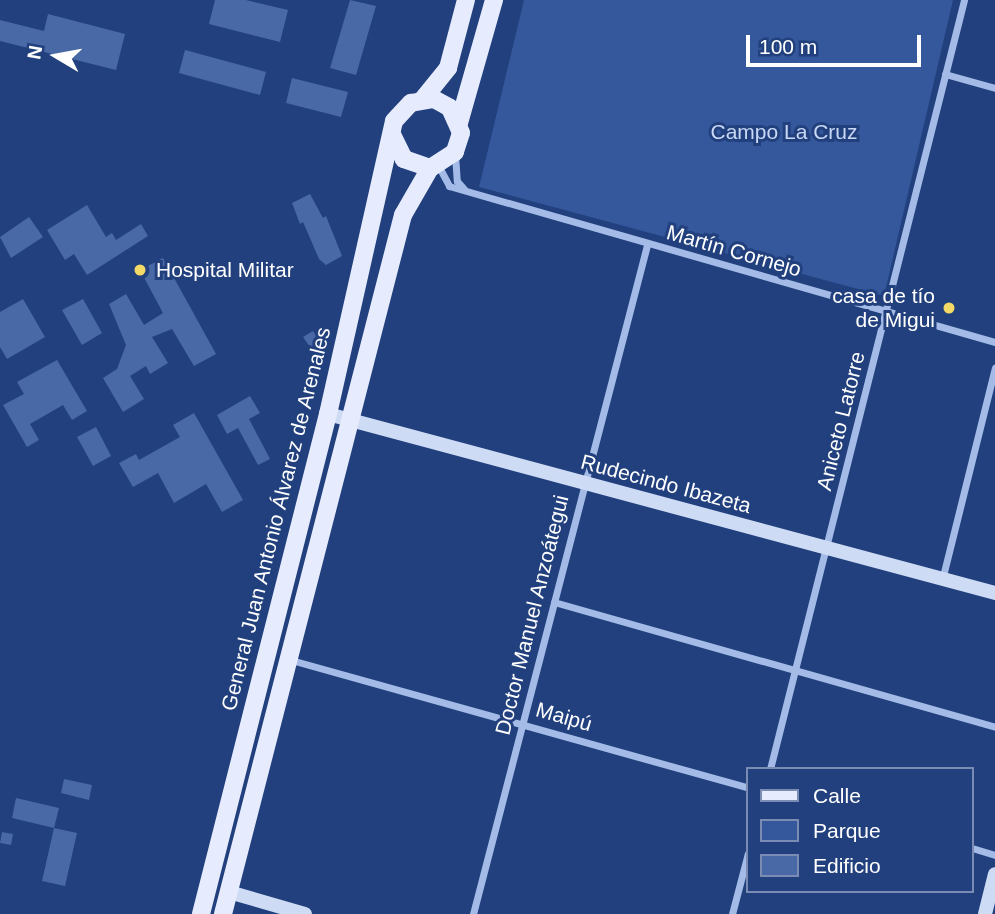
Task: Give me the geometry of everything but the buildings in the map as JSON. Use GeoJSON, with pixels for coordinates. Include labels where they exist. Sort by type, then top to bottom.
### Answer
{"type":"FeatureCollection","features":[{"type":"Feature","properties":{"kind":"main road","name":"General Juan Antonio Álvarez de Arenales"},"geometry":{"type":"LineString","coordinates":[[201,914],[328,414],[392,134],[401,110],[423,99],[448,68],[466,0]]}},
{"type":"Feature","properties":{"kind":"main road"},"geometry":{"type":"LineString","coordinates":[[223,914],[403,215],[434,166],[455,152],[459,123],[494,0]]}},
{"type":"Feature","properties":{"kind":"main road"},"geometry":{"type":"LineString","coordinates":[[423,99],[443,103],[459,123]]}},
{"type":"Feature","properties":{"kind":"main road"},"geometry":{"type":"LineString","coordinates":[[392,134],[404,159],[434,166]]}},
{"type":"Feature","properties":{"kind":"street","name":"Aniceto Latorre"},"geometry":{"type":"LineString","coordinates":[[771,767],[828,548],[964,0]]}},
{"type":"Feature","properties":{"kind":"street"},"geometry":{"type":"LineString","coordinates":[[945,74],[995,88]]}},
{"type":"Feature","properties":{"kind":"street"},"geometry":{"type":"LineString","coordinates":[[455,152],[455,170],[464,190]]}},
{"type":"Feature","properties":{"kind":"street","name":"Martín Cornejo"},"geometry":{"type":"LineString","coordinates":[[434,166],[445,184],[464,190],[885,313],[995,342]]}},
{"type":"Feature","properties":{"kind":"street","name":"Doctor Manuel Anzoátegui"},"geometry":{"type":"LineString","coordinates":[[473,914],[646,244]]}},
{"type":"Feature","properties":{"kind":"street"},"geometry":{"type":"LineString","coordinates":[[942,580],[995,368]]}},
{"type":"Feature","properties":{"kind":"street","name":"Rudecindo Ibazeta"},"geometry":{"type":"LineString","coordinates":[[328,414],[995,593]]}},
{"type":"Feature","properties":{"kind":"street"},"geometry":{"type":"LineString","coordinates":[[554,602],[995,727]]}},
{"type":"Feature","properties":{"kind":"street","name":"Maipú"},"geometry":{"type":"LineString","coordinates":[[288,659],[746,787]]}},
{"type":"Feature","properties":{"kind":"street"},"geometry":{"type":"LineString","coordinates":[[974,849],[995,855]]}},
{"type":"Feature","properties":{"kind":"street"},"geometry":{"type":"LineString","coordinates":[[732,914],[746,861]]}},
{"type":"Feature","properties":{"kind":"street"},"geometry":{"type":"LineString","coordinates":[[985,914],[995,874]]}},
{"type":"Feature","properties":{"kind":"street"},"geometry":{"type":"LineString","coordinates":[[229,892],[305,914]]}},
{"type":"Feature","properties":{"kind":"green space","name":"Campo La Cruz"},"geometry":{"type":"Polygon","coordinates":[[[524,0],[953,0],[884,296],[479,187],[524,0]]]}},
{"type":"Feature","properties":{"kind":"place","name":"Hospital Militar"},"geometry":{"type":"Point","coordinates":[140,270]}},
{"type":"Feature","properties":{"kind":"place","name":"casa de tío de Migui"},"geometry":{"type":"Point","coordinates":[949,308]}}]}
